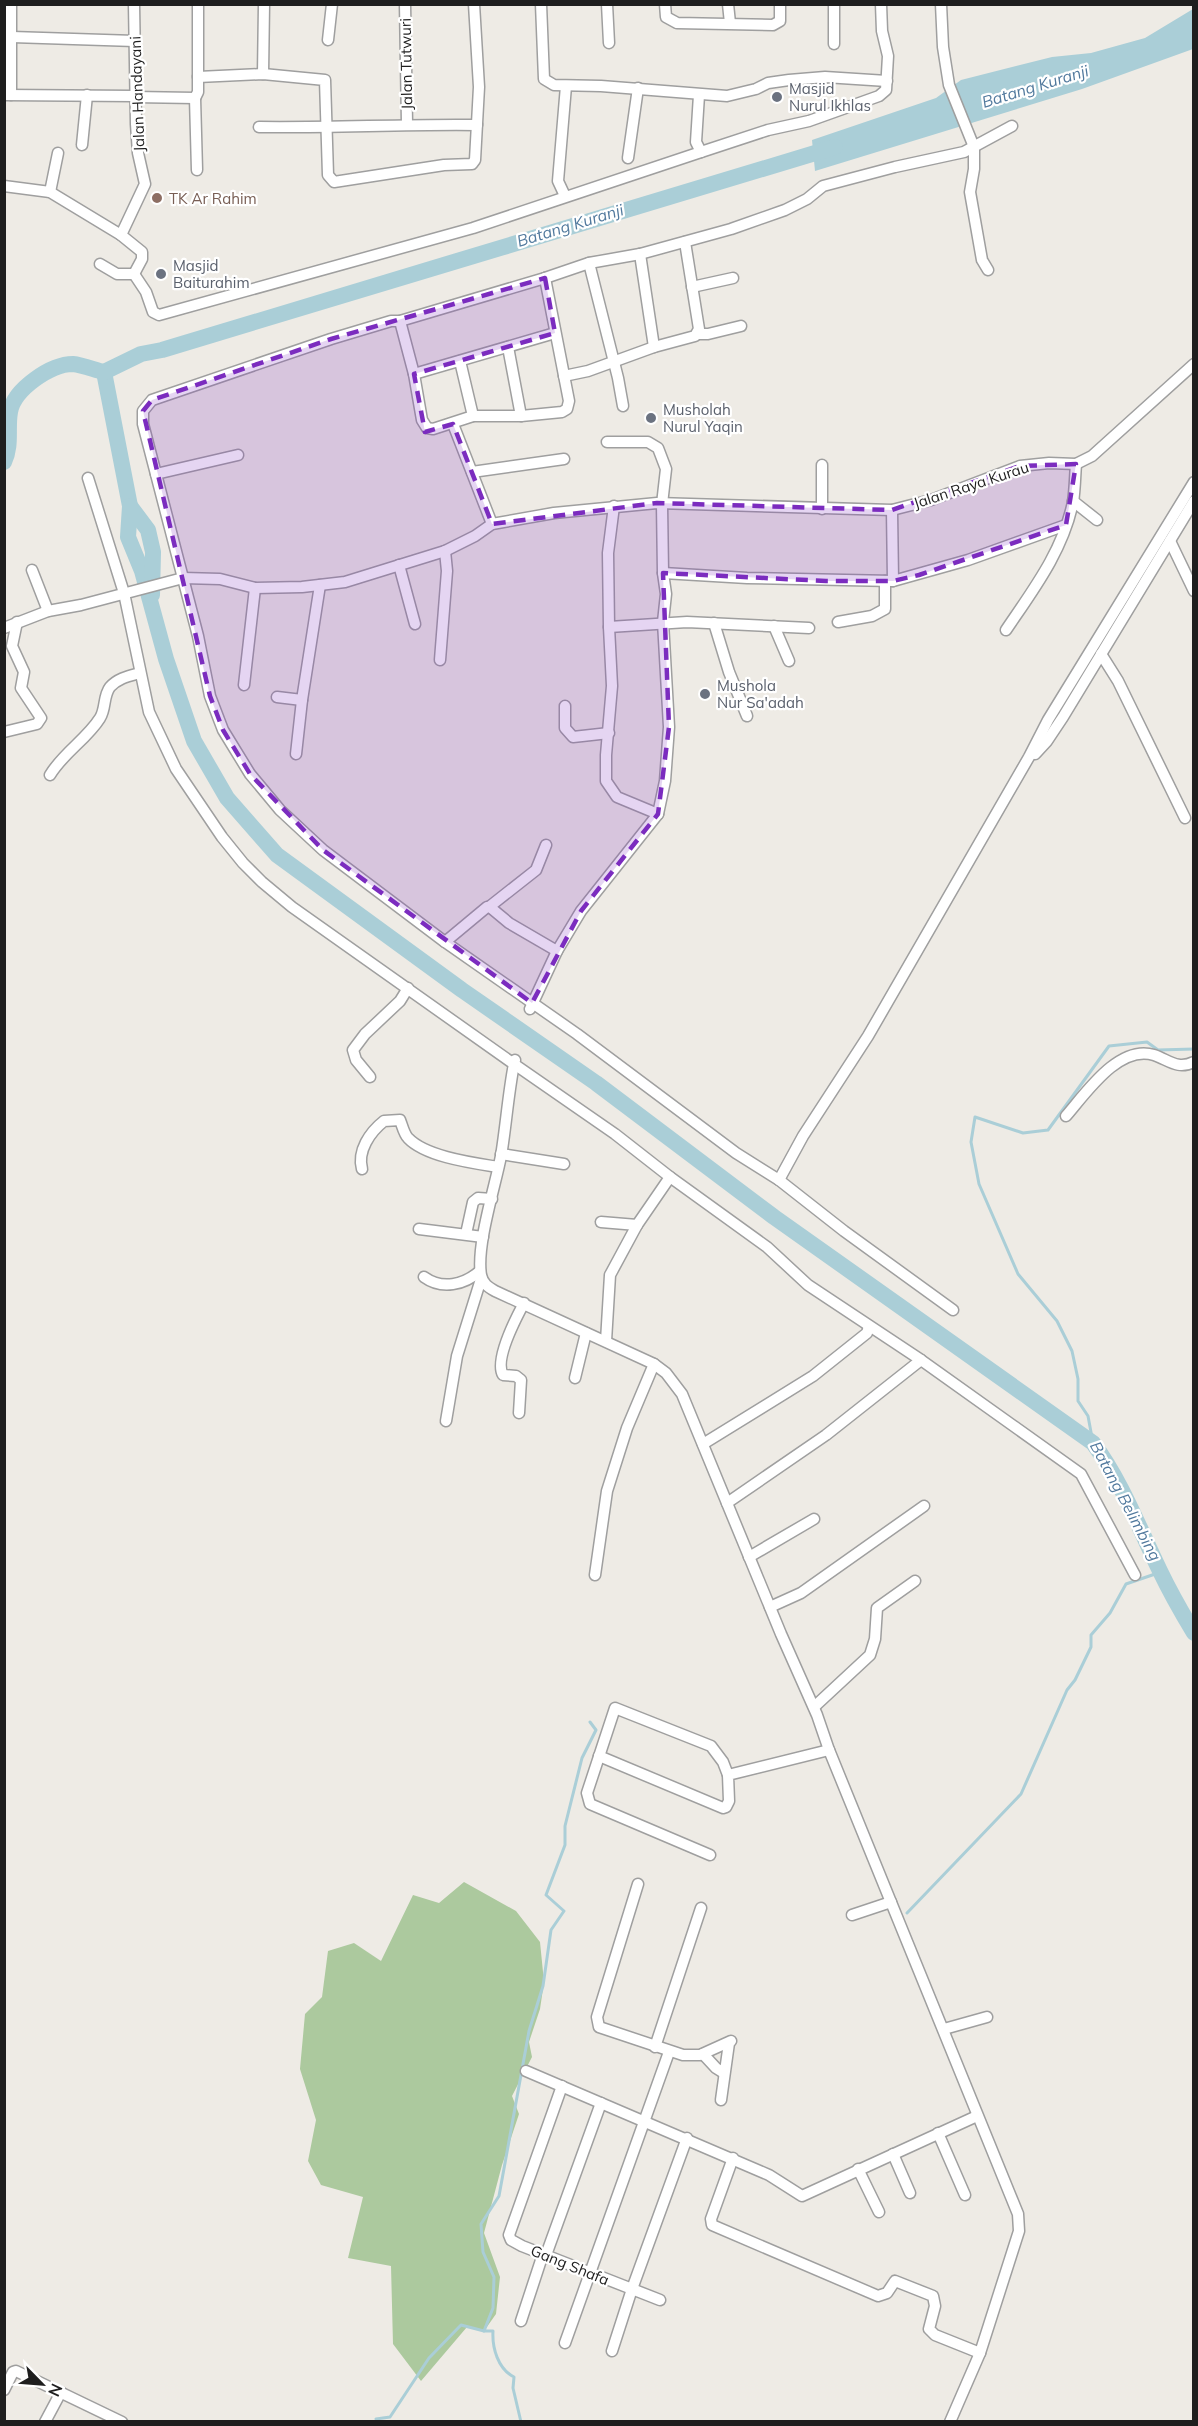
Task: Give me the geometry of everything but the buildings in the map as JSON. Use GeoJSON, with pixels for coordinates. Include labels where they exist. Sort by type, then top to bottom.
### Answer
{"type":"FeatureCollection","features":[{"type":"Feature","properties":{"kind":"street"},"geometry":{"type":"LineString","coordinates":[[11,4],[12,37],[8,95],[195,98]]}},
{"type":"Feature","properties":{"kind":"street","name":"Jalan Handayani"},"geometry":{"type":"LineString","coordinates":[[121,234],[145,184],[138,153],[134,96],[134,4]]}},
{"type":"Feature","properties":{"kind":"street"},"geometry":{"type":"LineString","coordinates":[[196,170],[195,98],[198,92],[198,4]]}},
{"type":"Feature","properties":{"kind":"street"},"geometry":{"type":"LineString","coordinates":[[263,74],[264,4]]}},
{"type":"Feature","properties":{"kind":"street"},"geometry":{"type":"LineString","coordinates":[[328,40],[332,4]]}},
{"type":"Feature","properties":{"kind":"street","name":"Jalan Tutwuri"},"geometry":{"type":"LineString","coordinates":[[405,4],[408,124]]}},
{"type":"Feature","properties":{"kind":"street"},"geometry":{"type":"LineString","coordinates":[[198,77],[263,74],[326,80],[328,175],[332,181],[444,165],[472,164],[475,160],[479,87],[474,4]]}},
{"type":"Feature","properties":{"kind":"street"},"geometry":{"type":"LineString","coordinates":[[541,4],[544,79],[554,85],[638,88],[699,95],[734,96],[768,83],[825,77],[887,81]]}},
{"type":"Feature","properties":{"kind":"street"},"geometry":{"type":"LineString","coordinates":[[607,4],[609,43]]}},
{"type":"Feature","properties":{"kind":"street"},"geometry":{"type":"LineString","coordinates":[[665,4],[666,17],[677,23],[776,24],[780,21],[780,4]]}},
{"type":"Feature","properties":{"kind":"street"},"geometry":{"type":"LineString","coordinates":[[728,4],[730,23]]}},
{"type":"Feature","properties":{"kind":"street"},"geometry":{"type":"LineString","coordinates":[[834,4],[834,44]]}},
{"type":"Feature","properties":{"kind":"street"},"geometry":{"type":"LineString","coordinates":[[135,274],[146,292],[153,312],[159,315],[414,246],[768,130],[809,121],[879,96],[886,90],[888,56],[882,31],[881,4]]}},
{"type":"Feature","properties":{"kind":"street"},"geometry":{"type":"LineString","coordinates":[[941,4],[943,47],[950,85],[973,145],[974,169],[970,192],[982,260],[988,270]]}},
{"type":"Feature","properties":{"kind":"street"},"geometry":{"type":"LineString","coordinates":[[12,37],[135,41]]}},
{"type":"Feature","properties":{"kind":"street"},"geometry":{"type":"LineString","coordinates":[[565,196],[558,181],[566,86]]}},
{"type":"Feature","properties":{"kind":"street"},"geometry":{"type":"LineString","coordinates":[[628,158],[638,88]]}},
{"type":"Feature","properties":{"kind":"street"},"geometry":{"type":"LineString","coordinates":[[82,145],[87,95]]}},
{"type":"Feature","properties":{"kind":"street"},"geometry":{"type":"LineString","coordinates":[[699,95],[696,142],[701,152]]}},
{"type":"Feature","properties":{"kind":"street"},"geometry":{"type":"LineString","coordinates":[[260,127],[477,125]]}},
{"type":"Feature","properties":{"kind":"street"},"geometry":{"type":"LineString","coordinates":[[953,1310],[844,1231],[779,1180],[736,1153],[531,1006],[322,850],[280,810],[250,774],[223,730],[210,696],[177,578],[156,474],[143,424],[143,411],[152,400],[331,339],[391,321],[400,321],[589,263],[640,254],[731,229],[785,210],[807,199],[823,186],[964,152],[973,145],[1012,126]]}},
{"type":"Feature","properties":{"kind":"street"},"geometry":{"type":"LineString","coordinates":[[50,192],[58,153]]}},
{"type":"Feature","properties":{"kind":"street"},"geometry":{"type":"LineString","coordinates":[[4,186],[50,192],[121,234],[142,252],[142,259],[135,274]]}},
{"type":"Feature","properties":{"kind":"street"},"geometry":{"type":"LineString","coordinates":[[564,376],[614,363],[654,347],[692,338],[697,334],[699,329],[685,242]]}},
{"type":"Feature","properties":{"kind":"street"},"geometry":{"type":"LineString","coordinates":[[640,254],[654,347]]}},
{"type":"Feature","properties":{"kind":"street"},"geometry":{"type":"LineString","coordinates":[[589,263],[623,406]]}},
{"type":"Feature","properties":{"kind":"street"},"geometry":{"type":"LineString","coordinates":[[100,264],[117,274],[135,274]]}},
{"type":"Feature","properties":{"kind":"street"},"geometry":{"type":"LineString","coordinates":[[400,321],[425,426],[433,429],[473,416],[521,416],[562,412],[567,409],[569,401],[545,278]]}},
{"type":"Feature","properties":{"kind":"street"},"geometry":{"type":"LineString","coordinates":[[692,286],[733,278]]}},
{"type":"Feature","properties":{"kind":"street"},"geometry":{"type":"LineString","coordinates":[[697,334],[708,334],[741,326]]}},
{"type":"Feature","properties":{"kind":"street"},"geometry":{"type":"LineString","coordinates":[[414,374],[555,333]]}},
{"type":"Feature","properties":{"kind":"street"},"geometry":{"type":"LineString","coordinates":[[508,347],[521,416]]}},
{"type":"Feature","properties":{"kind":"street"},"geometry":{"type":"LineString","coordinates":[[460,361],[473,416]]}},
{"type":"Feature","properties":{"kind":"street"},"geometry":{"type":"LineString","coordinates":[[1006,630],[1045,573],[1066,525],[1073,501],[1076,464],[1092,456],[1194,364]]}},
{"type":"Feature","properties":{"kind":"street"},"geometry":{"type":"LineString","coordinates":[[4,628],[48,611],[81,605],[177,578],[220,579],[255,588],[320,585],[345,582],[445,551],[475,536],[492,524],[453,424]]}},
{"type":"Feature","properties":{"kind":"street"},"geometry":{"type":"LineString","coordinates":[[531,1006],[557,951],[581,911],[658,814],[664,781],[669,727],[663,622],[666,594],[663,573],[662,504],[666,469],[658,448],[654,444],[642,441],[607,442]]}},
{"type":"Feature","properties":{"kind":"street"},"geometry":{"type":"LineString","coordinates":[[156,474],[238,455]]}},
{"type":"Feature","properties":{"kind":"street"},"geometry":{"type":"LineString","coordinates":[[472,472],[564,459]]}},
{"type":"Feature","properties":{"kind":"street","name":"Jalan Raya Kurau"},"geometry":{"type":"LineString","coordinates":[[492,524],[554,513],[614,506],[662,504],[892,510],[942,497],[1020,466],[1049,463],[1076,464]]}},
{"type":"Feature","properties":{"kind":"street"},"geometry":{"type":"LineString","coordinates":[[822,465],[822,509]]}},
{"type":"Feature","properties":{"kind":"street"},"geometry":{"type":"LineString","coordinates":[[88,478],[127,592],[140,673],[149,712],[176,769],[208,818],[243,863],[292,907],[615,1134],[670,1178],[767,1247],[808,1285],[921,1360],[1082,1474],[1135,1575]]}},
{"type":"Feature","properties":{"kind":"street"},"geometry":{"type":"LineString","coordinates":[[779,1180],[803,1136],[868,1036],[1029,757],[1048,720],[1194,482]]}},
{"type":"Feature","properties":{"kind":"street"},"geometry":{"type":"LineString","coordinates":[[1073,501],[1097,520]]}},
{"type":"Feature","properties":{"kind":"street"},"geometry":{"type":"LineString","coordinates":[[1029,757],[1037,753],[1047,741],[1194,501]]}},
{"type":"Feature","properties":{"kind":"street"},"geometry":{"type":"LineString","coordinates":[[614,506],[608,553],[612,686],[605,772],[609,788],[616,797],[658,814]]}},
{"type":"Feature","properties":{"kind":"street"},"geometry":{"type":"LineString","coordinates":[[838,622],[872,616],[885,609],[889,581],[892,510]]}},
{"type":"Feature","properties":{"kind":"street"},"geometry":{"type":"LineString","coordinates":[[663,573],[747,578],[889,581],[968,560],[1066,525]]}},
{"type":"Feature","properties":{"kind":"street"},"geometry":{"type":"LineString","coordinates":[[1170,541],[1194,591]]}},
{"type":"Feature","properties":{"kind":"street"},"geometry":{"type":"LineString","coordinates":[[440,660],[447,571],[445,551]]}},
{"type":"Feature","properties":{"kind":"street"},"geometry":{"type":"LineString","coordinates":[[399,566],[415,624]]}},
{"type":"Feature","properties":{"kind":"street"},"geometry":{"type":"LineString","coordinates":[[32,570],[48,611]]}},
{"type":"Feature","properties":{"kind":"street"},"geometry":{"type":"LineString","coordinates":[[296,754],[320,585]]}},
{"type":"Feature","properties":{"kind":"street"},"geometry":{"type":"LineString","coordinates":[[244,685],[255,588]]}},
{"type":"Feature","properties":{"kind":"street"},"geometry":{"type":"LineString","coordinates":[[4,732],[37,724],[42,718],[21,688],[24,672],[12,646],[17,622]]}},
{"type":"Feature","properties":{"kind":"street"},"geometry":{"type":"LineString","coordinates":[[609,627],[663,622],[809,628]]}},
{"type":"Feature","properties":{"kind":"street"},"geometry":{"type":"LineString","coordinates":[[714,623],[729,672],[747,716]]}},
{"type":"Feature","properties":{"kind":"street"},"geometry":{"type":"LineString","coordinates":[[774,626],[789,661]]}},
{"type":"Feature","properties":{"kind":"street"},"geometry":{"type":"LineString","coordinates":[[1101,654],[1118,681],[1185,818]]}},
{"type":"Feature","properties":{"kind":"street"},"geometry":{"type":"LineString","coordinates":[[50,775],[98,721],[110,688],[121,679],[140,673]]}},
{"type":"Feature","properties":{"kind":"street"},"geometry":{"type":"LineString","coordinates":[[277,697],[302,700]]}},
{"type":"Feature","properties":{"kind":"street"},"geometry":{"type":"LineString","coordinates":[[565,706],[565,728],[573,737],[609,733]]}},
{"type":"Feature","properties":{"kind":"street"},"geometry":{"type":"LineString","coordinates":[[445,942],[484,908],[489,907],[536,870],[546,845]]}},
{"type":"Feature","properties":{"kind":"street"},"geometry":{"type":"LineString","coordinates":[[489,907],[509,923],[557,951]]}},
{"type":"Feature","properties":{"kind":"street"},"geometry":{"type":"LineString","coordinates":[[370,1077],[356,1060],[353,1050],[365,1034],[385,1018],[408,988]]}},
{"type":"Feature","properties":{"kind":"street"},"geometry":{"type":"LineString","coordinates":[[1066,1116],[1096,1082],[1126,1057],[1141,1053],[1156,1056],[1176,1065],[1194,1062]]}},
{"type":"Feature","properties":{"kind":"street"},"geometry":{"type":"LineString","coordinates":[[446,1421],[457,1356],[481,1275],[483,1237],[501,1154],[514,1062]]}},
{"type":"Feature","properties":{"kind":"street"},"geometry":{"type":"LineString","coordinates":[[362,1169],[360,1154],[373,1132],[384,1121],[400,1120],[408,1138],[430,1152],[448,1158],[498,1167]]}},
{"type":"Feature","properties":{"kind":"street"},"geometry":{"type":"LineString","coordinates":[[501,1154],[564,1164]]}},
{"type":"Feature","properties":{"kind":"street"},"geometry":{"type":"LineString","coordinates":[[606,1341],[610,1275],[636,1225],[670,1178]]}},
{"type":"Feature","properties":{"kind":"street"},"geometry":{"type":"LineString","coordinates":[[466,1234],[472,1202],[478,1198],[492,1199]]}},
{"type":"Feature","properties":{"kind":"street"},"geometry":{"type":"LineString","coordinates":[[601,1222],[636,1225]]}},
{"type":"Feature","properties":{"kind":"street"},"geometry":{"type":"LineString","coordinates":[[419,1229],[483,1237]]}},
{"type":"Feature","properties":{"kind":"street"},"geometry":{"type":"LineString","coordinates":[[424,1277],[433,1284],[451,1285],[481,1275]]}},
{"type":"Feature","properties":{"kind":"street"},"geometry":{"type":"LineString","coordinates":[[481,1275],[486,1286],[654,1364],[666,1373],[682,1394],[814,1707],[829,1750],[944,2029],[1020,2224],[980,2353],[950,2421]]}},
{"type":"Feature","properties":{"kind":"street"},"geometry":{"type":"LineString","coordinates":[[519,1413],[521,1380],[516,1376],[503,1375],[500,1370],[508,1338],[524,1303]]}},
{"type":"Feature","properties":{"kind":"street"},"geometry":{"type":"LineString","coordinates":[[703,1444],[813,1376],[867,1333],[869,1326]]}},
{"type":"Feature","properties":{"kind":"street"},"geometry":{"type":"LineString","coordinates":[[575,1378],[585,1333]]}},
{"type":"Feature","properties":{"kind":"street"},"geometry":{"type":"LineString","coordinates":[[727,1503],[826,1435],[921,1360]]}},
{"type":"Feature","properties":{"kind":"street"},"geometry":{"type":"LineString","coordinates":[[596,1575],[607,1491],[627,1428],[654,1364]]}},
{"type":"Feature","properties":{"kind":"street"},"geometry":{"type":"LineString","coordinates":[[770,1607],[801,1593],[924,1506]]}},
{"type":"Feature","properties":{"kind":"street"},"geometry":{"type":"LineString","coordinates":[[749,1557],[814,1519]]}},
{"type":"Feature","properties":{"kind":"street"},"geometry":{"type":"LineString","coordinates":[[814,1707],[870,1655],[875,1638],[877,1608],[915,1581]]}},
{"type":"Feature","properties":{"kind":"street"},"geometry":{"type":"LineString","coordinates":[[599,1756],[723,1808],[729,1802],[728,1775],[723,1762],[711,1746],[615,1708],[599,1756],[587,1792],[590,1804],[710,1855]]}},
{"type":"Feature","properties":{"kind":"street"},"geometry":{"type":"LineString","coordinates":[[728,1775],[829,1750]]}},
{"type":"Feature","properties":{"kind":"street"},"geometry":{"type":"LineString","coordinates":[[638,1884],[597,2023],[602,2029],[669,2052],[692,2056],[703,2054],[730,2042],[721,2100]]}},
{"type":"Feature","properties":{"kind":"street"},"geometry":{"type":"LineString","coordinates":[[852,1916],[891,1902]]}},
{"type":"Feature","properties":{"kind":"street"},"geometry":{"type":"LineString","coordinates":[[655,2047],[701,1908]]}},
{"type":"Feature","properties":{"kind":"street"},"geometry":{"type":"LineString","coordinates":[[944,2029],[987,2017]]}},
{"type":"Feature","properties":{"kind":"street"},"geometry":{"type":"LineString","coordinates":[[565,2343],[669,2052]]}},
{"type":"Feature","properties":{"kind":"street"},"geometry":{"type":"LineString","coordinates":[[703,2054],[724,2073]]}},
{"type":"Feature","properties":{"kind":"street"},"geometry":{"type":"LineString","coordinates":[[526,2070],[733,2158],[769,2175],[802,2196],[977,2116]]}},
{"type":"Feature","properties":{"kind":"street","name":"Gang Shafa"},"geometry":{"type":"LineString","coordinates":[[562,2086],[509,2237],[515,2243],[660,2300]]}},
{"type":"Feature","properties":{"kind":"street"},"geometry":{"type":"LineString","coordinates":[[521,2321],[601,2103]]}},
{"type":"Feature","properties":{"kind":"street"},"geometry":{"type":"LineString","coordinates":[[938,2133],[965,2195]]}},
{"type":"Feature","properties":{"kind":"street"},"geometry":{"type":"LineString","coordinates":[[612,2351],[687,2138]]}},
{"type":"Feature","properties":{"kind":"street"},"geometry":{"type":"LineString","coordinates":[[892,2154],[910,2193]]}},
{"type":"Feature","properties":{"kind":"street"},"geometry":{"type":"LineString","coordinates":[[733,2158],[711,2219],[712,2224],[878,2296],[887,2293],[895,2281],[933,2296],[935,2306],[929,2329],[935,2335],[980,2353]]}},
{"type":"Feature","properties":{"kind":"street"},"geometry":{"type":"LineString","coordinates":[[858,2169],[879,2212]]}},
{"type":"Feature","properties":{"kind":"street"},"geometry":{"type":"LineString","coordinates":[[4,2390],[16,2371],[122,2421]]}},
{"type":"Feature","properties":{"kind":"street"},"geometry":{"type":"LineString","coordinates":[[45,2421],[61,2392]]}},
{"type":"Feature","properties":{"kind":"highlighted area"},"geometry":{"type":"Polygon","coordinates":[[[545,278],[555,333],[414,374],[425,432],[453,424],[492,524],[657,503],[892,510],[1020,466],[1076,464],[1066,525],[919,575],[893,581],[826,581],[663,573],[669,727],[658,814],[581,911],[532,1003],[323,850],[250,774],[223,730],[210,696],[143,411],[152,400],[331,339],[545,278]]]}},
{"type":"Feature","properties":{"kind":"green space"},"geometry":{"type":"Polygon","coordinates":[[[464,1882],[516,1911],[540,1942],[544,1982],[540,2009],[529,2042],[532,2057],[512,2096],[519,2114],[502,2165],[484,2233],[500,2277],[496,2314],[484,2331],[467,2327],[421,2381],[393,2344],[391,2266],[348,2258],[363,2197],[321,2185],[308,2161],[316,2120],[300,2069],[305,2014],[322,1997],[328,1951],[354,1943],[381,1961],[413,1895],[439,1903],[464,1882]]]}},
{"type":"Feature","properties":{"kind":"water"},"geometry":{"type":"Polygon","coordinates":[[[1193,9],[1193,49],[1082,89],[815,171],[812,140],[936,98],[961,80],[1052,57],[1091,53],[1145,38],[1193,9]]]}},
{"type":"Feature","properties":{"kind":"waterway","name":"Batang Kuranji"},"geometry":{"type":"LineString","coordinates":[[4,462],[9,443],[9,418],[13,403],[35,379],[54,368],[73,364],[104,372],[141,354],[162,350],[835,147]]}},
{"type":"Feature","properties":{"kind":"waterway"},"geometry":{"type":"LineString","coordinates":[[104,372],[130,506],[128,537],[142,571],[166,659],[194,741],[227,798],[277,855],[462,990],[596,1083],[774,1217],[1093,1443],[1121,1489],[1164,1579],[1194,1633]]}},
{"type":"Feature","properties":{"kind":"waterway"},"geometry":{"type":"LineString","coordinates":[[130,506],[148,530],[153,552],[152,595]]}},
{"type":"Feature","properties":{"kind":"waterway","name":"Batang Belimbing"},"geometry":{"type":"LineString","coordinates":[[1093,1443],[1088,1416],[1078,1401],[1078,1379],[1072,1351],[1057,1321],[1018,1274],[979,1184],[971,1142],[975,1117],[1023,1133],[1048,1130],[1109,1046],[1147,1042],[1158,1050],[1194,1049]]}},
{"type":"Feature","properties":{"kind":"waterway"},"geometry":{"type":"LineString","coordinates":[[907,1913],[1021,1794],[1067,1690],[1075,1680],[1091,1647],[1091,1635],[1110,1613],[1126,1584],[1161,1572]]}},
{"type":"Feature","properties":{"kind":"waterway"},"geometry":{"type":"LineString","coordinates":[[521,2422],[513,2388],[514,2377],[504,2369],[497,2357],[493,2331],[484,2331],[493,2308],[494,2277],[483,2252],[481,2224],[499,2196],[529,2031],[543,1986],[551,1930],[564,1911],[546,1895],[565,1845],[565,1826],[582,1758],[596,1730],[590,1722]]}},
{"type":"Feature","properties":{"kind":"waterway"},"geometry":{"type":"LineString","coordinates":[[377,2422],[376,2419],[390,2417],[429,2358],[461,2325],[484,2331]]}},
{"type":"Feature","properties":{"kind":"place","name":"Masjid Nurul Ikhlas"},"geometry":{"type":"Point","coordinates":[777,97]}},
{"type":"Feature","properties":{"kind":"place","name":"TK Ar Rahim"},"geometry":{"type":"Point","coordinates":[157,198]}},
{"type":"Feature","properties":{"kind":"place","name":"Masjid Baiturahim"},"geometry":{"type":"Point","coordinates":[161,274]}},
{"type":"Feature","properties":{"kind":"place","name":"Musholah Nurul Yaqin"},"geometry":{"type":"Point","coordinates":[651,418]}},
{"type":"Feature","properties":{"kind":"place","name":"Mushola Nur Sa'adah"},"geometry":{"type":"Point","coordinates":[705,694]}}]}
